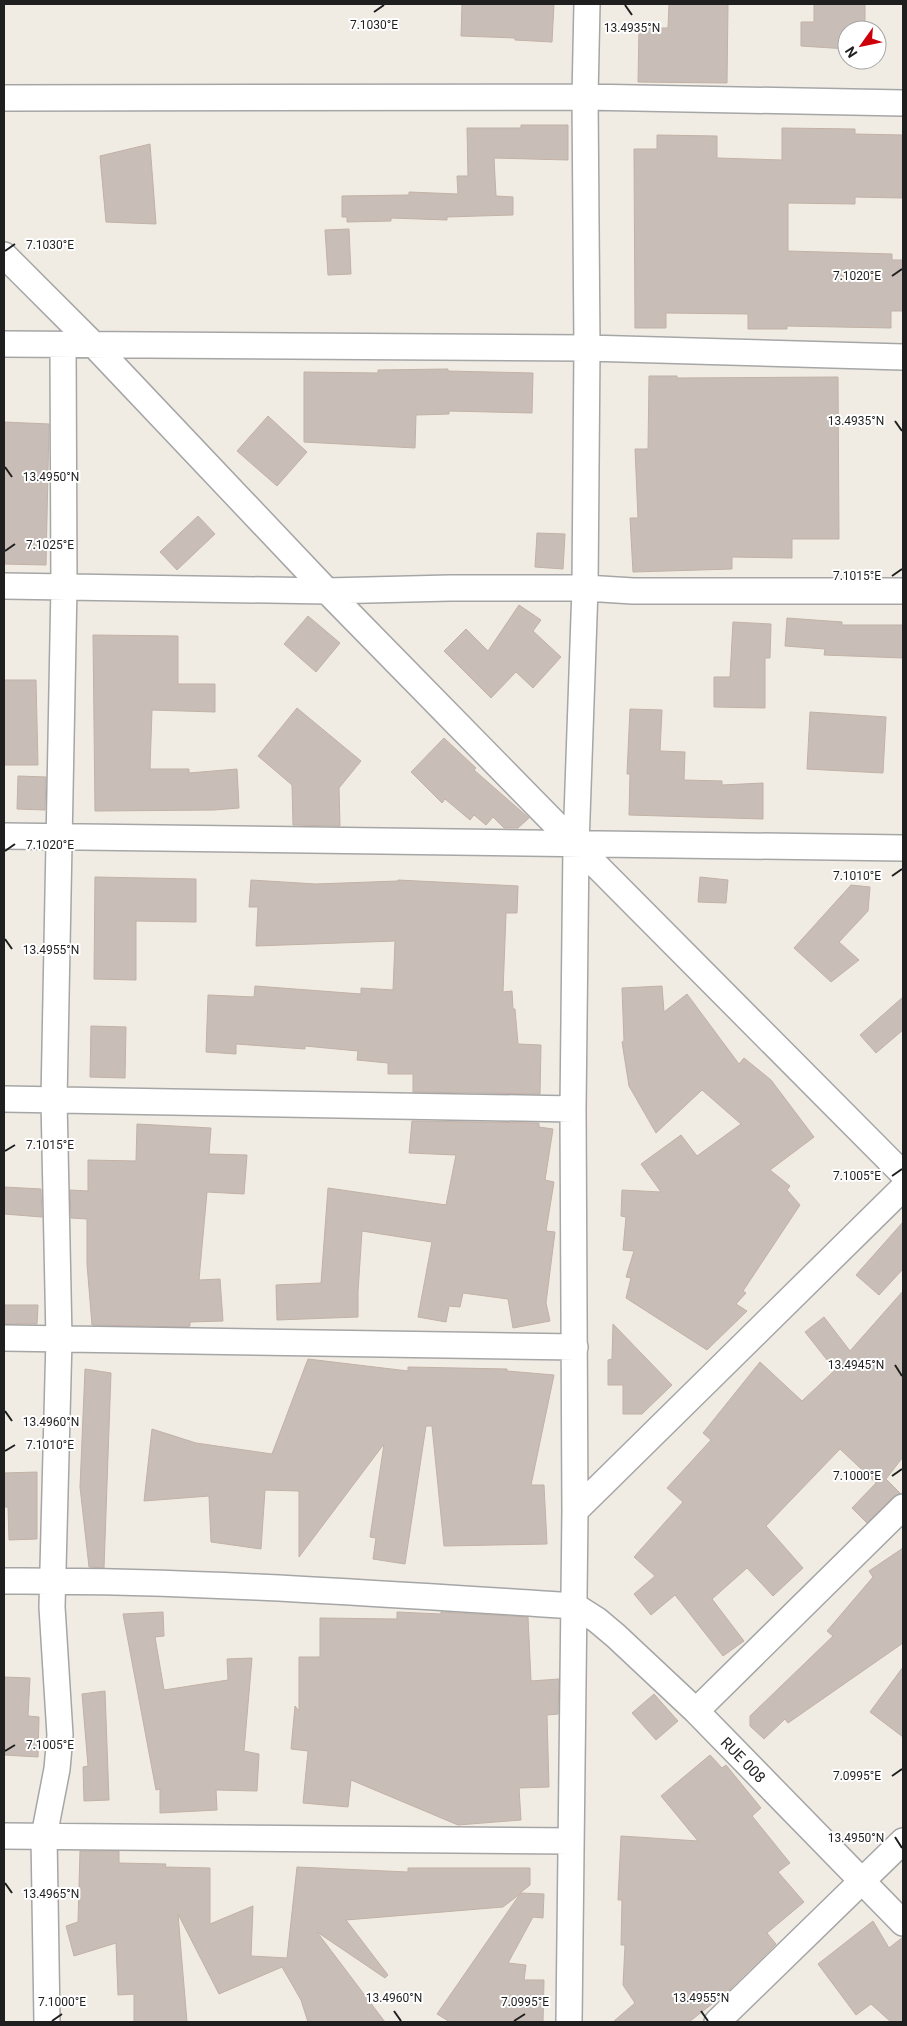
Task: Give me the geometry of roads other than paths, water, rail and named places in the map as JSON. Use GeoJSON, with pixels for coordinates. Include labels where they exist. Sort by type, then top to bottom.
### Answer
{"type":"FeatureCollection","features":[{"type":"Feature","properties":{"kind":"street"},"geometry":{"type":"LineString","coordinates":[[569,2022],[576,1511],[573,1109],[576,845],[585,588],[587,348],[585,97],[587,4]]}},
{"type":"Feature","properties":{"kind":"street"},"geometry":{"type":"LineString","coordinates":[[4,98],[585,97],[903,103]]}},
{"type":"Feature","properties":{"kind":"street"},"geometry":{"type":"LineString","coordinates":[[4,255],[93,344],[327,591],[903,1174]]}},
{"type":"Feature","properties":{"kind":"street"},"geometry":{"type":"LineString","coordinates":[[4,344],[587,348],[903,357]]}},
{"type":"Feature","properties":{"kind":"street"},"geometry":{"type":"LineString","coordinates":[[47,2022],[44,1836],[57,1769],[60,1735],[52,1607],[59,1339],[54,1100],[64,586],[63,345]]}},
{"type":"Feature","properties":{"kind":"street"},"geometry":{"type":"LineString","coordinates":[[4,586],[327,591],[450,588],[585,588],[633,591],[903,591]]}},
{"type":"Feature","properties":{"kind":"street"},"geometry":{"type":"LineString","coordinates":[[4,836],[903,848]]}},
{"type":"Feature","properties":{"kind":"street"},"geometry":{"type":"LineString","coordinates":[[4,1099],[573,1109]]}},
{"type":"Feature","properties":{"kind":"street"},"geometry":{"type":"LineString","coordinates":[[576,1511],[903,1188]]}},
{"type":"Feature","properties":{"kind":"street"},"geometry":{"type":"LineString","coordinates":[[4,1338],[575,1347]]}},
{"type":"Feature","properties":{"kind":"street"},"geometry":{"type":"LineString","coordinates":[[696,1711],[903,1507]]}},
{"type":"Feature","properties":{"kind":"street"},"geometry":{"type":"LineString","coordinates":[[4,1581],[318,1589],[575,1606]]}},
{"type":"Feature","properties":{"kind":"street","name":"RUE 008"},"geometry":{"type":"LineString","coordinates":[[575,1606],[597,1620],[616,1636],[696,1711],[903,1923]]}},
{"type":"Feature","properties":{"kind":"street"},"geometry":{"type":"LineString","coordinates":[[4,1836],[571,1841]]}},
{"type":"Feature","properties":{"kind":"street"},"geometry":{"type":"LineString","coordinates":[[718,2022],[903,1841]]}}]}
